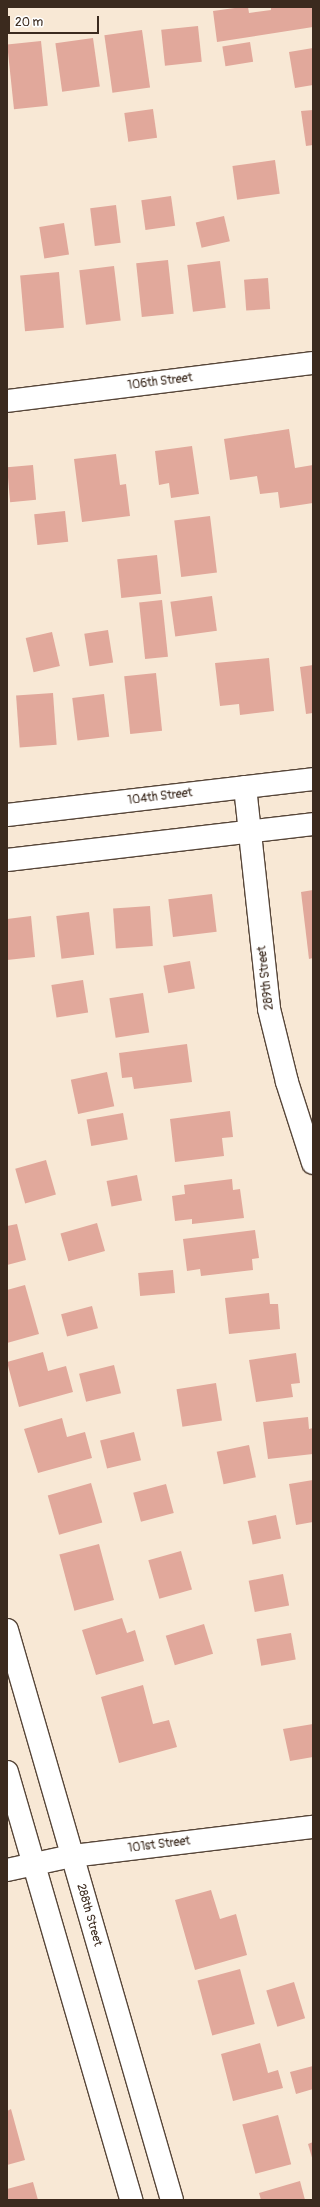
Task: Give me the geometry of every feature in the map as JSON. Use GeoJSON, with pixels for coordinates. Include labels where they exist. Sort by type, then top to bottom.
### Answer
{"type":"FeatureCollection","features":[{"type":"Feature","properties":{"kind":"street","name":"106th Street"},"geometry":{"type":"LineString","coordinates":[[7,401],[313,363]]}},
{"type":"Feature","properties":{"kind":"street","name":"104th Street"},"geometry":{"type":"LineString","coordinates":[[7,815],[313,779]]}},
{"type":"Feature","properties":{"kind":"street","name":"289th Street"},"geometry":{"type":"LineString","coordinates":[[245,787],[269,1010],[287,1082],[313,1163]]}},
{"type":"Feature","properties":{"kind":"street"},"geometry":{"type":"LineString","coordinates":[[7,860],[313,824]]}},
{"type":"Feature","properties":{"kind":"street","name":"288th Street"},"geometry":{"type":"LineString","coordinates":[[7,1630],[172,2200]]}},
{"type":"Feature","properties":{"kind":"street"},"geometry":{"type":"LineString","coordinates":[[7,1772],[131,2200]]}},
{"type":"Feature","properties":{"kind":"street","name":"101st Street"},"geometry":{"type":"LineString","coordinates":[[7,1870],[33,1863],[72,1856],[313,1827]]}},
{"type":"Feature","properties":{"kind":"building"},"geometry":{"type":"Polygon","coordinates":[[[248,7],[249,13],[271,10],[271,7],[313,7],[313,27],[217,42],[213,11],[248,7]]]}},
{"type":"Feature","properties":{"kind":"building"},"geometry":{"type":"Polygon","coordinates":[[[198,26],[202,62],[165,66],[161,30],[198,26]]]}},
{"type":"Feature","properties":{"kind":"building"},"geometry":{"type":"Polygon","coordinates":[[[142,30],[150,87],[112,93],[104,35],[142,30]]]}},
{"type":"Feature","properties":{"kind":"building"},"geometry":{"type":"Polygon","coordinates":[[[93,38],[100,87],[62,92],[55,43],[93,38]]]}},
{"type":"Feature","properties":{"kind":"building"},"geometry":{"type":"Polygon","coordinates":[[[41,41],[48,106],[14,109],[7,45],[41,41]]]}},
{"type":"Feature","properties":{"kind":"building"},"geometry":{"type":"Polygon","coordinates":[[[250,42],[253,62],[225,66],[222,46],[250,42]]]}},
{"type":"Feature","properties":{"kind":"building"},"geometry":{"type":"Polygon","coordinates":[[[313,48],[313,85],[295,88],[289,52],[313,48]]]}},
{"type":"Feature","properties":{"kind":"building"},"geometry":{"type":"Polygon","coordinates":[[[153,109],[157,138],[128,142],[124,113],[153,109]]]}},
{"type":"Feature","properties":{"kind":"building"},"geometry":{"type":"Polygon","coordinates":[[[313,110],[313,145],[306,146],[301,111],[313,110]]]}},
{"type":"Feature","properties":{"kind":"building"},"geometry":{"type":"Polygon","coordinates":[[[275,160],[280,194],[237,200],[232,166],[275,160]]]}},
{"type":"Feature","properties":{"kind":"building"},"geometry":{"type":"Polygon","coordinates":[[[171,196],[175,226],[145,230],[141,200],[171,196]]]}},
{"type":"Feature","properties":{"kind":"building"},"geometry":{"type":"Polygon","coordinates":[[[116,205],[121,243],[95,246],[90,208],[116,205]]]}},
{"type":"Feature","properties":{"kind":"building"},"geometry":{"type":"Polygon","coordinates":[[[224,216],[230,241],[202,248],[196,223],[224,216]]]}},
{"type":"Feature","properties":{"kind":"building"},"geometry":{"type":"Polygon","coordinates":[[[64,223],[69,255],[44,259],[39,227],[64,223]]]}},
{"type":"Feature","properties":{"kind":"building"},"geometry":{"type":"Polygon","coordinates":[[[168,260],[174,314],[142,317],[136,263],[168,260]]]}},
{"type":"Feature","properties":{"kind":"building"},"geometry":{"type":"Polygon","coordinates":[[[220,261],[226,308],[193,312],[187,265],[220,261]]]}},
{"type":"Feature","properties":{"kind":"building"},"geometry":{"type":"Polygon","coordinates":[[[114,266],[121,321],[86,325],[79,270],[114,266]]]}},
{"type":"Feature","properties":{"kind":"building"},"geometry":{"type":"Polygon","coordinates":[[[59,272],[64,328],[25,331],[20,275],[59,272]]]}},
{"type":"Feature","properties":{"kind":"building"},"geometry":{"type":"Polygon","coordinates":[[[268,278],[270,309],[246,311],[244,280],[268,278]]]}},
{"type":"Feature","properties":{"kind":"building"},"geometry":{"type":"Polygon","coordinates":[[[289,429],[295,468],[313,465],[313,503],[280,508],[278,492],[260,494],[257,476],[230,480],[224,439],[289,429]]]}},
{"type":"Feature","properties":{"kind":"building"},"geometry":{"type":"Polygon","coordinates":[[[192,446],[199,494],[171,498],[169,483],[159,485],[155,451],[192,446]]]}},
{"type":"Feature","properties":{"kind":"building"},"geometry":{"type":"Polygon","coordinates":[[[116,454],[120,485],[126,484],[130,516],[82,522],[74,459],[116,454]]]}},
{"type":"Feature","properties":{"kind":"building"},"geometry":{"type":"Polygon","coordinates":[[[33,465],[36,500],[10,502],[7,467],[33,465]]]}},
{"type":"Feature","properties":{"kind":"building"},"geometry":{"type":"Polygon","coordinates":[[[65,511],[68,542],[37,545],[34,514],[65,511]]]}},
{"type":"Feature","properties":{"kind":"building"},"geometry":{"type":"Polygon","coordinates":[[[210,516],[217,573],[181,577],[174,520],[210,516]]]}},
{"type":"Feature","properties":{"kind":"building"},"geometry":{"type":"Polygon","coordinates":[[[157,555],[161,594],[121,598],[117,559],[157,555]]]}},
{"type":"Feature","properties":{"kind":"building"},"geometry":{"type":"Polygon","coordinates":[[[212,596],[217,631],[175,637],[170,602],[212,596]]]}},
{"type":"Feature","properties":{"kind":"building"},"geometry":{"type":"Polygon","coordinates":[[[162,600],[168,657],[145,659],[139,602],[162,600]]]}},
{"type":"Feature","properties":{"kind":"building"},"geometry":{"type":"Polygon","coordinates":[[[108,630],[113,663],[89,666],[84,634],[108,630]]]}},
{"type":"Feature","properties":{"kind":"building"},"geometry":{"type":"Polygon","coordinates":[[[52,632],[60,666],[34,672],[26,638],[52,632]]]}},
{"type":"Feature","properties":{"kind":"building"},"geometry":{"type":"Polygon","coordinates":[[[269,658],[274,711],[240,715],[239,704],[220,706],[215,663],[269,658]]]}},
{"type":"Feature","properties":{"kind":"building"},"geometry":{"type":"Polygon","coordinates":[[[313,665],[313,713],[306,714],[300,667],[313,665]]]}},
{"type":"Feature","properties":{"kind":"building"},"geometry":{"type":"Polygon","coordinates":[[[156,673],[162,731],[130,734],[124,676],[156,673]]]}},
{"type":"Feature","properties":{"kind":"building"},"geometry":{"type":"Polygon","coordinates":[[[53,693],[57,745],[20,747],[16,696],[53,693]]]}},
{"type":"Feature","properties":{"kind":"building"},"geometry":{"type":"Polygon","coordinates":[[[104,694],[109,737],[77,741],[72,698],[104,694]]]}},
{"type":"Feature","properties":{"kind":"building"},"geometry":{"type":"Polygon","coordinates":[[[313,890],[313,958],[309,959],[301,892],[313,890]]]}},
{"type":"Feature","properties":{"kind":"building"},"geometry":{"type":"Polygon","coordinates":[[[212,894],[217,932],[173,937],[168,899],[212,894]]]}},
{"type":"Feature","properties":{"kind":"building"},"geometry":{"type":"Polygon","coordinates":[[[150,906],[153,946],[116,948],[113,909],[150,906]]]}},
{"type":"Feature","properties":{"kind":"building"},"geometry":{"type":"Polygon","coordinates":[[[89,912],[94,955],[61,959],[56,916],[89,912]]]}},
{"type":"Feature","properties":{"kind":"building"},"geometry":{"type":"Polygon","coordinates":[[[31,916],[35,957],[7,960],[7,919],[31,916]]]}},
{"type":"Feature","properties":{"kind":"building"},"geometry":{"type":"Polygon","coordinates":[[[190,961],[195,989],[168,993],[163,966],[190,961]]]}},
{"type":"Feature","properties":{"kind":"building"},"geometry":{"type":"Polygon","coordinates":[[[83,980],[88,1013],[57,1018],[51,985],[83,980]]]}},
{"type":"Feature","properties":{"kind":"building"},"geometry":{"type":"Polygon","coordinates":[[[143,993],[149,1033],[116,1038],[109,998],[143,993]]]}},
{"type":"Feature","properties":{"kind":"building"},"geometry":{"type":"Polygon","coordinates":[[[187,1044],[192,1082],[134,1089],[132,1077],[122,1078],[119,1053],[187,1044]]]}},
{"type":"Feature","properties":{"kind":"building"},"geometry":{"type":"Polygon","coordinates":[[[107,1072],[114,1106],[78,1114],[71,1080],[107,1072]]]}},
{"type":"Feature","properties":{"kind":"building"},"geometry":{"type":"Polygon","coordinates":[[[230,1111],[233,1137],[222,1138],[224,1156],[175,1162],[170,1119],[230,1111]]]}},
{"type":"Feature","properties":{"kind":"building"},"geometry":{"type":"Polygon","coordinates":[[[123,1113],[128,1140],[91,1146],[87,1119],[123,1113]]]}},
{"type":"Feature","properties":{"kind":"building"},"geometry":{"type":"Polygon","coordinates":[[[46,1160],[56,1195],[25,1203],[15,1169],[46,1160]]]}},
{"type":"Feature","properties":{"kind":"building"},"geometry":{"type":"Polygon","coordinates":[[[137,1175],[142,1201],[112,1206],[107,1181],[137,1175]]]}},
{"type":"Feature","properties":{"kind":"building"},"geometry":{"type":"Polygon","coordinates":[[[232,1179],[233,1190],[240,1189],[244,1218],[192,1224],[192,1219],[175,1221],[172,1196],[185,1194],[184,1185],[232,1179]]]}},
{"type":"Feature","properties":{"kind":"building"},"geometry":{"type":"Polygon","coordinates":[[[97,1223],[105,1251],[68,1261],[60,1233],[97,1223]]]}},
{"type":"Feature","properties":{"kind":"building"},"geometry":{"type":"Polygon","coordinates":[[[17,1224],[26,1260],[7,1265],[7,1226],[17,1224]]]}},
{"type":"Feature","properties":{"kind":"building"},"geometry":{"type":"Polygon","coordinates":[[[255,1230],[259,1258],[252,1259],[253,1270],[201,1276],[200,1269],[187,1271],[183,1239],[255,1230]]]}},
{"type":"Feature","properties":{"kind":"building"},"geometry":{"type":"Polygon","coordinates":[[[173,1270],[175,1293],[140,1296],[138,1273],[173,1270]]]}},
{"type":"Feature","properties":{"kind":"building"},"geometry":{"type":"Polygon","coordinates":[[[25,1285],[39,1334],[7,1343],[7,1290],[25,1285]]]}},
{"type":"Feature","properties":{"kind":"building"},"geometry":{"type":"Polygon","coordinates":[[[269,1293],[270,1304],[278,1304],[280,1329],[229,1334],[225,1298],[269,1293]]]}},
{"type":"Feature","properties":{"kind":"building"},"geometry":{"type":"Polygon","coordinates":[[[92,1306],[98,1328],[67,1336],[61,1314],[92,1306]]]}},
{"type":"Feature","properties":{"kind":"building"},"geometry":{"type":"Polygon","coordinates":[[[43,1352],[48,1371],[66,1366],[73,1392],[19,1407],[7,1362],[43,1352]]]}},
{"type":"Feature","properties":{"kind":"building"},"geometry":{"type":"Polygon","coordinates":[[[296,1353],[300,1383],[291,1384],[293,1397],[256,1402],[249,1360],[296,1353]]]}},
{"type":"Feature","properties":{"kind":"building"},"geometry":{"type":"Polygon","coordinates":[[[114,1365],[121,1393],[86,1402],[79,1374],[114,1365]]]}},
{"type":"Feature","properties":{"kind":"building"},"geometry":{"type":"Polygon","coordinates":[[[216,1383],[222,1421],[182,1427],[176,1389],[216,1383]]]}},
{"type":"Feature","properties":{"kind":"building"},"geometry":{"type":"Polygon","coordinates":[[[308,1417],[309,1429],[313,1428],[313,1454],[268,1459],[263,1422],[308,1417]]]}},
{"type":"Feature","properties":{"kind":"building"},"geometry":{"type":"Polygon","coordinates":[[[62,1418],[67,1437],[85,1432],[92,1458],[38,1473],[24,1429],[62,1418]]]}},
{"type":"Feature","properties":{"kind":"building"},"geometry":{"type":"Polygon","coordinates":[[[134,1432],[141,1460],[107,1469],[100,1440],[134,1432]]]}},
{"type":"Feature","properties":{"kind":"building"},"geometry":{"type":"Polygon","coordinates":[[[249,1445],[256,1477],[224,1484],[217,1452],[249,1445]]]}},
{"type":"Feature","properties":{"kind":"building"},"geometry":{"type":"Polygon","coordinates":[[[313,1480],[313,1522],[296,1525],[289,1484],[313,1480]]]}},
{"type":"Feature","properties":{"kind":"building"},"geometry":{"type":"Polygon","coordinates":[[[91,1483],[102,1522],[59,1535],[48,1495],[91,1483]]]}},
{"type":"Feature","properties":{"kind":"building"},"geometry":{"type":"Polygon","coordinates":[[[166,1484],[174,1513],[141,1522],[133,1493],[166,1484]]]}},
{"type":"Feature","properties":{"kind":"building"},"geometry":{"type":"Polygon","coordinates":[[[276,1515],[281,1538],[253,1545],[248,1521],[276,1515]]]}},
{"type":"Feature","properties":{"kind":"building"},"geometry":{"type":"Polygon","coordinates":[[[99,1544],[114,1600],[74,1611],[59,1555],[99,1544]]]}},
{"type":"Feature","properties":{"kind":"building"},"geometry":{"type":"Polygon","coordinates":[[[181,1551],[192,1589],[159,1599],[148,1560],[181,1551]]]}},
{"type":"Feature","properties":{"kind":"building"},"geometry":{"type":"Polygon","coordinates":[[[283,1574],[289,1605],[255,1612],[249,1581],[283,1574]]]}},
{"type":"Feature","properties":{"kind":"building"},"geometry":{"type":"Polygon","coordinates":[[[122,1618],[127,1633],[135,1630],[144,1661],[96,1675],[82,1630],[122,1618]]]}},
{"type":"Feature","properties":{"kind":"building"},"geometry":{"type":"Polygon","coordinates":[[[204,1624],[213,1654],[175,1665],[166,1636],[204,1624]]]}},
{"type":"Feature","properties":{"kind":"building"},"geometry":{"type":"Polygon","coordinates":[[[291,1633],[296,1660],[261,1666],[257,1639],[291,1633]]]}},
{"type":"Feature","properties":{"kind":"building"},"geometry":{"type":"Polygon","coordinates":[[[143,1685],[153,1724],[169,1720],[177,1747],[119,1763],[101,1697],[143,1685]]]}},
{"type":"Feature","properties":{"kind":"building"},"geometry":{"type":"Polygon","coordinates":[[[313,1724],[313,1757],[290,1761],[283,1729],[313,1724]]]}},
{"type":"Feature","properties":{"kind":"building"},"geometry":{"type":"Polygon","coordinates":[[[211,1890],[220,1919],[236,1914],[247,1955],[195,1970],[175,1900],[211,1890]]]}},
{"type":"Feature","properties":{"kind":"building"},"geometry":{"type":"Polygon","coordinates":[[[240,1969],[255,2024],[212,2035],[197,1980],[240,1969]]]}},
{"type":"Feature","properties":{"kind":"building"},"geometry":{"type":"Polygon","coordinates":[[[294,1982],[305,2018],[277,2027],[266,1990],[294,1982]]]}},
{"type":"Feature","properties":{"kind":"building"},"geometry":{"type":"Polygon","coordinates":[[[260,2043],[268,2073],[278,2070],[283,2088],[233,2101],[221,2054],[260,2043]]]}},
{"type":"Feature","properties":{"kind":"building"},"geometry":{"type":"Polygon","coordinates":[[[313,2066],[313,2089],[296,2094],[290,2072],[313,2066]]]}},
{"type":"Feature","properties":{"kind":"building"},"geometry":{"type":"Polygon","coordinates":[[[11,2109],[25,2160],[7,2165],[7,2111],[11,2109]]]}},
{"type":"Feature","properties":{"kind":"building"},"geometry":{"type":"Polygon","coordinates":[[[278,2115],[291,2164],[255,2174],[242,2125],[278,2115]]]}},
{"type":"Feature","properties":{"kind":"building"},"geometry":{"type":"Polygon","coordinates":[[[313,2142],[313,2161],[308,2144],[313,2142]]]}},
{"type":"Feature","properties":{"kind":"building"},"geometry":{"type":"Polygon","coordinates":[[[300,2181],[305,2200],[261,2200],[259,2193],[300,2181]]]}},
{"type":"Feature","properties":{"kind":"building"},"geometry":{"type":"Polygon","coordinates":[[[33,2182],[38,2200],[7,2200],[7,2189],[33,2182]]]}}]}
